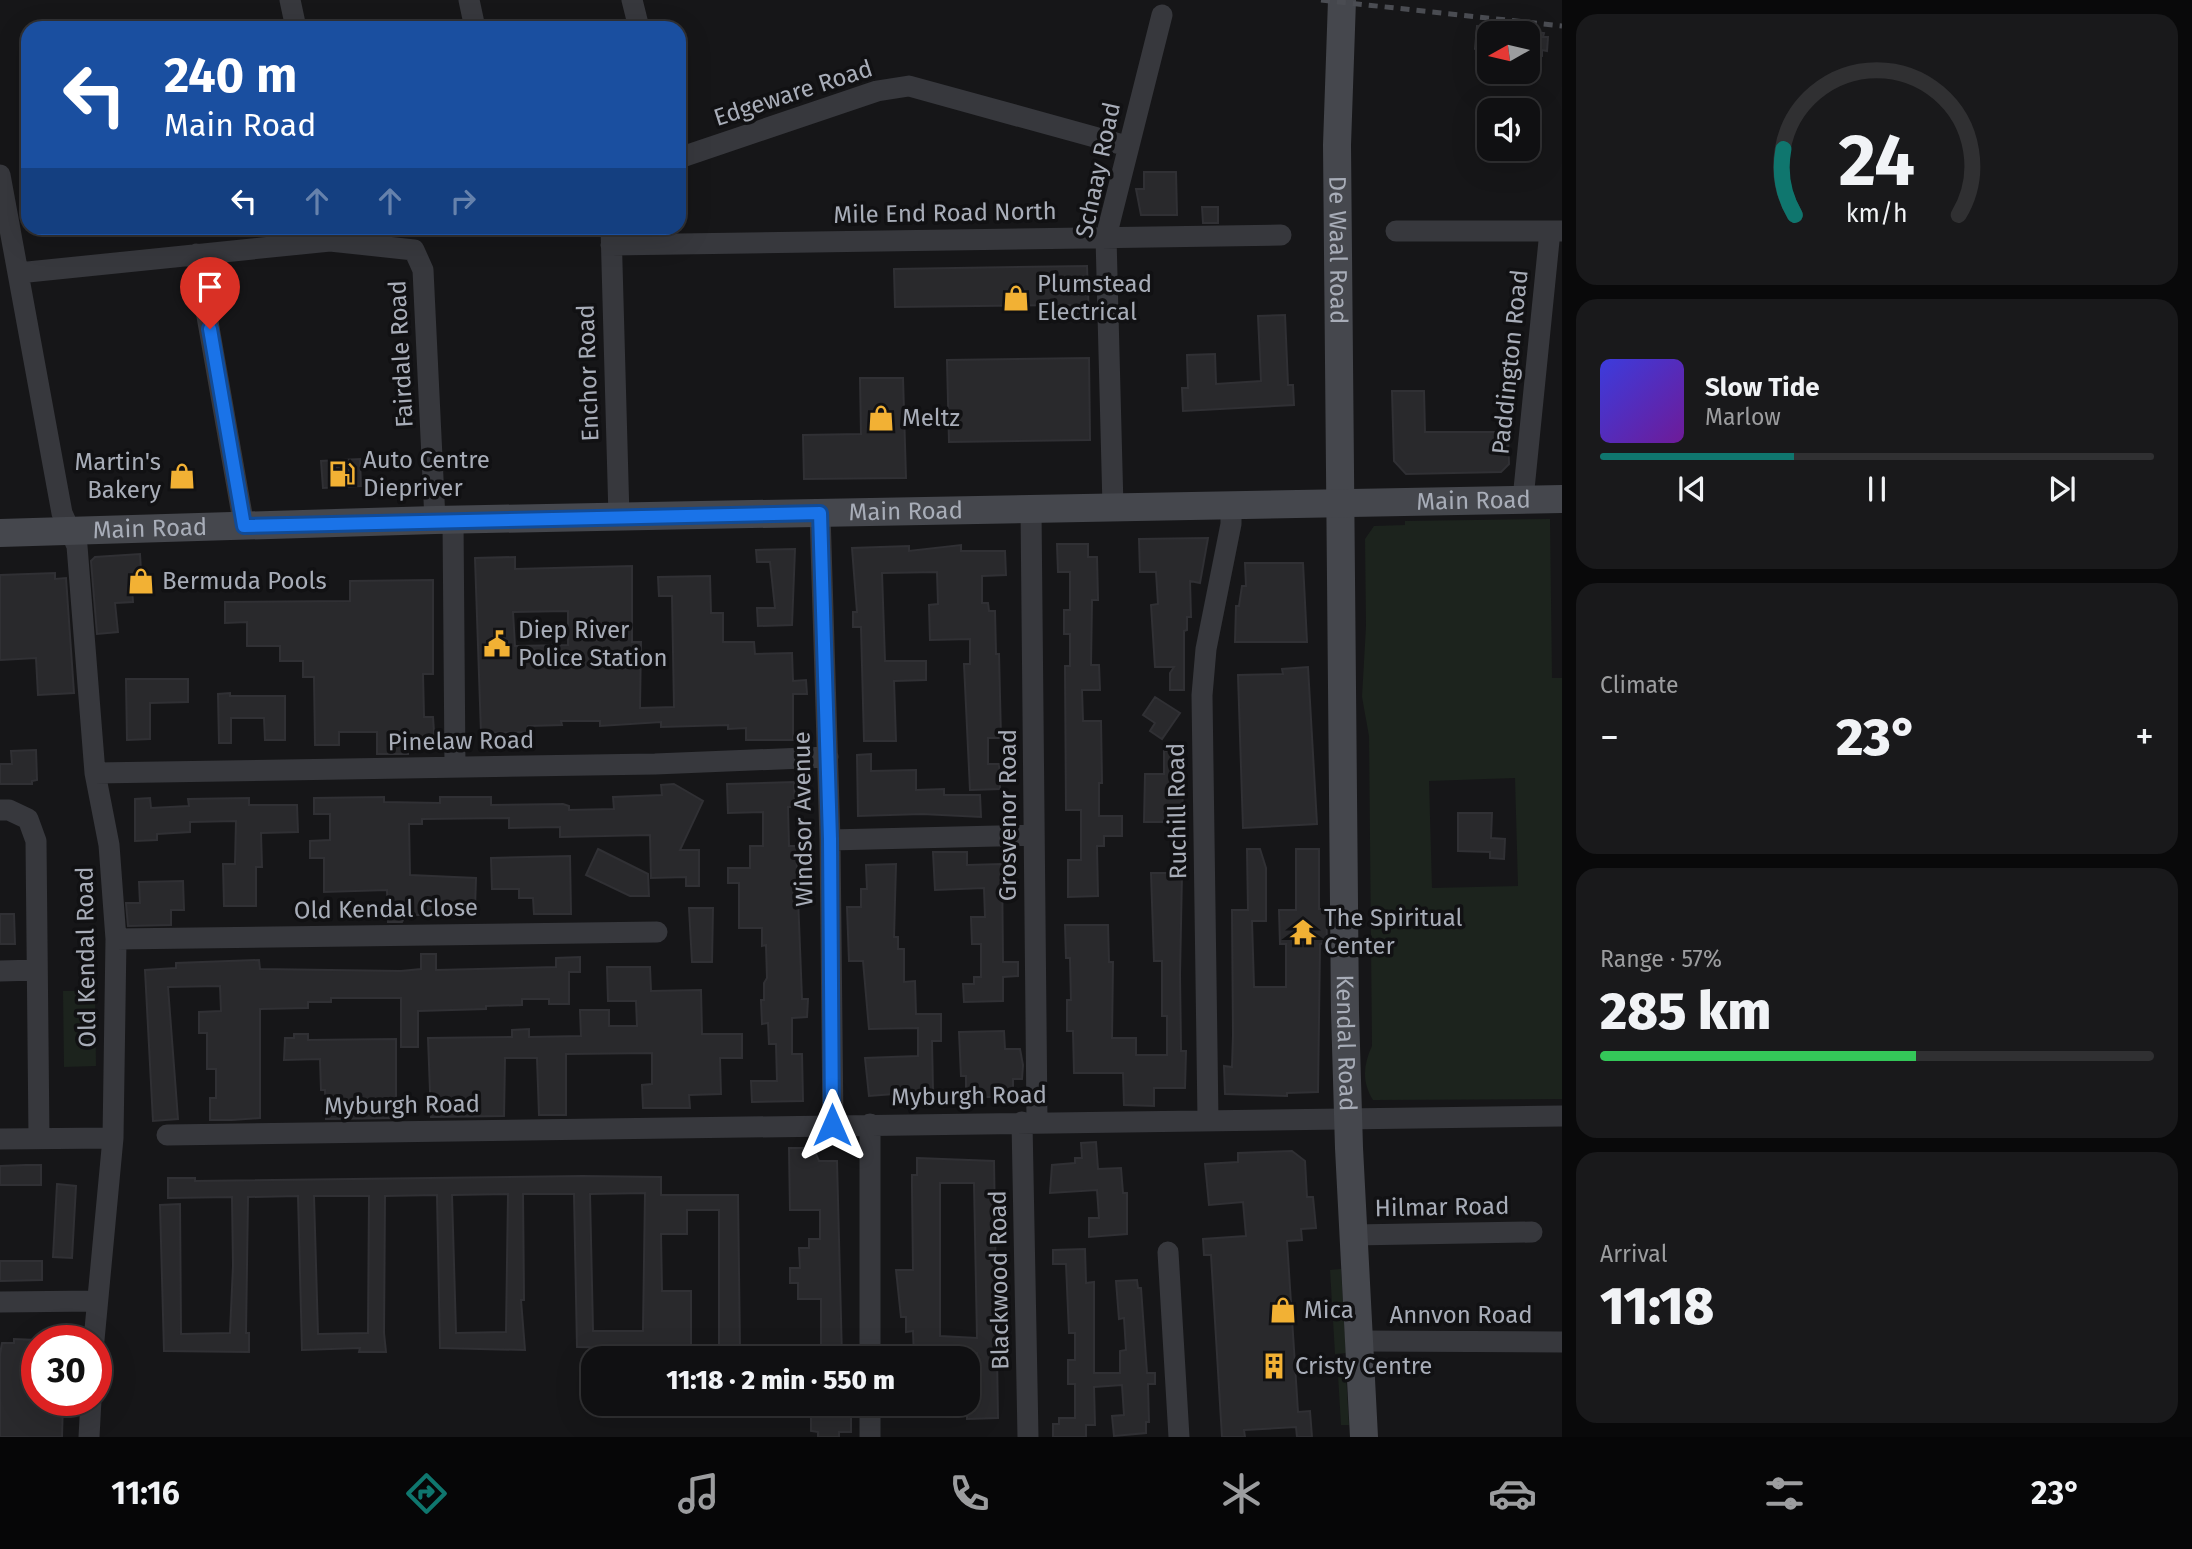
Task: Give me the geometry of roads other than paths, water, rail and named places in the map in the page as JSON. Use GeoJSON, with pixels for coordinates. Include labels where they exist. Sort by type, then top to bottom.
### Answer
{"type":"FeatureCollection","features":[{"type":"Feature","properties":{"kind":"main road","name":"De Waal Road"},"geometry":{"type":"LineString","coordinates":[[1341,502],[1337,145],[1342,0]]}},
{"type":"Feature","properties":{"kind":"main road","name":"Main Road"},"geometry":{"type":"LineString","coordinates":[[0,533],[444,520],[1562,499]]}},
{"type":"Feature","properties":{"kind":"main road","name":"Kendal Road"},"geometry":{"type":"LineString","coordinates":[[1341,502],[1348,1119],[1364,1437]]}},
{"type":"Feature","properties":{"kind":"main road","name":"Kendal Road"},"geometry":{"type":"LineString","coordinates":[[1362,1375],[1375,1437]]}},
{"type":"Feature","properties":{"kind":"street"},"geometry":{"type":"LineString","coordinates":[[290,0],[294,21]]}},
{"type":"Feature","properties":{"kind":"street"},"geometry":{"type":"LineString","coordinates":[[469,0],[474,21]]}},
{"type":"Feature","properties":{"kind":"street"},"geometry":{"type":"LineString","coordinates":[[632,0],[637,21]]}},
{"type":"Feature","properties":{"kind":"street","name":"Schaay Road"},"geometry":{"type":"LineString","coordinates":[[1114,507],[1106,237],[1127,146],[1163,15]]}},
{"type":"Feature","properties":{"kind":"street","name":"Edgeware Road"},"geometry":{"type":"LineString","coordinates":[[686,156],[877,91],[909,86],[1127,146]]}},
{"type":"Feature","properties":{"kind":"street","name":"Old Kendal Road"},"geometry":{"type":"LineString","coordinates":[[0,175],[62,513],[72,532],[77,551],[95,773],[108,845],[116,939],[113,1138],[95,1325]]}},
{"type":"Feature","properties":{"kind":"street"},"geometry":{"type":"LineString","coordinates":[[1396,231],[1556,231]]}},
{"type":"Feature","properties":{"kind":"street","name":"Paddington Road"},"geometry":{"type":"LineString","coordinates":[[1523,499],[1556,231]]}},
{"type":"Feature","properties":{"kind":"street","name":"Fairdale Road"},"geometry":{"type":"LineString","coordinates":[[18,273],[197,254],[340,235]]}},
{"type":"Feature","properties":{"kind":"street","name":"Fairdale Road"},"geometry":{"type":"LineString","coordinates":[[352,235],[409,247],[422,262],[444,520],[456,767]]}},
{"type":"Feature","properties":{"kind":"street","name":"Mile End Road North"},"geometry":{"type":"LineString","coordinates":[[611,236],[1281,235]]}},
{"type":"Feature","properties":{"kind":"street","name":"Enchor Road"},"geometry":{"type":"LineString","coordinates":[[611,236],[619,517]]}},
{"type":"Feature","properties":{"kind":"street"},"geometry":{"type":"LineString","coordinates":[[197,254],[244,526]]}},
{"type":"Feature","properties":{"kind":"street","name":"Ruchill Road"},"geometry":{"type":"LineString","coordinates":[[1208,1120],[1202,695],[1206,649],[1231,524],[1231,505]]}},
{"type":"Feature","properties":{"kind":"street","name":"Grosvenor Road"},"geometry":{"type":"LineString","coordinates":[[1029,1122],[1034,835],[1031,509]]}},
{"type":"Feature","properties":{"kind":"street","name":"Windsor Avenue"},"geometry":{"type":"LineString","coordinates":[[820,513],[830,839],[832,1125]]}},
{"type":"Feature","properties":{"kind":"street","name":"Pinelaw Road"},"geometry":{"type":"LineString","coordinates":[[95,773],[655,764],[828,757]]}},
{"type":"Feature","properties":{"kind":"street"},"geometry":{"type":"LineString","coordinates":[[0,810],[18,813],[28,819],[36,841],[39,1138]]}},
{"type":"Feature","properties":{"kind":"street"},"geometry":{"type":"LineString","coordinates":[[830,839],[1034,835]]}},
{"type":"Feature","properties":{"kind":"street","name":"Old Kendal Close"},"geometry":{"type":"LineString","coordinates":[[116,939],[657,932]]}},
{"type":"Feature","properties":{"kind":"street"},"geometry":{"type":"LineString","coordinates":[[0,971],[37,971]]}},
{"type":"Feature","properties":{"kind":"street","name":"Myburgh Road"},"geometry":{"type":"LineString","coordinates":[[167,1135],[1562,1116]]}},
{"type":"Feature","properties":{"kind":"street","name":"Blackwood Road"},"geometry":{"type":"LineString","coordinates":[[1028,1437],[1029,1122]]}},
{"type":"Feature","properties":{"kind":"street"},"geometry":{"type":"LineString","coordinates":[[870,1124],[870,1346]]}},
{"type":"Feature","properties":{"kind":"street"},"geometry":{"type":"LineString","coordinates":[[0,1139],[113,1138]]}},
{"type":"Feature","properties":{"kind":"street","name":"Hilmar Road"},"geometry":{"type":"LineString","coordinates":[[1353,1236],[1532,1232]]}},
{"type":"Feature","properties":{"kind":"street"},"geometry":{"type":"LineString","coordinates":[[1168,1252],[1179,1437]]}},
{"type":"Feature","properties":{"kind":"street"},"geometry":{"type":"LineString","coordinates":[[0,1302],[96,1301]]}},
{"type":"Feature","properties":{"kind":"street","name":"Annvon Road"},"geometry":{"type":"LineString","coordinates":[[1360,1341],[1562,1342]]}},
{"type":"Feature","properties":{"kind":"street"},"geometry":{"type":"LineString","coordinates":[[89,1437],[90,1416]]}},
{"type":"Feature","properties":{"kind":"street"},"geometry":{"type":"LineString","coordinates":[[870,1416],[870,1437]]}},
{"type":"Feature","properties":{"kind":"railway"},"geometry":{"type":"LineString","coordinates":[[1321,0],[1562,26]]}},
{"type":"Feature","properties":{"kind":"place","name":"Plumstead Electrical"},"geometry":{"type":"Point","coordinates":[1016,298]}},
{"type":"Feature","properties":{"kind":"place","name":"Meltz"},"geometry":{"type":"Point","coordinates":[881,418]}},
{"type":"Feature","properties":{"kind":"place","name":"Auto Centre Diepriver"},"geometry":{"type":"Point","coordinates":[342,474]}},
{"type":"Feature","properties":{"kind":"place","name":"Martin's Bakery"},"geometry":{"type":"Point","coordinates":[182,476]}},
{"type":"Feature","properties":{"kind":"place","name":"Bermuda Pools"},"geometry":{"type":"Point","coordinates":[141,581]}},
{"type":"Feature","properties":{"kind":"place","name":"Diep River Police Station"},"geometry":{"type":"Point","coordinates":[497,644]}},
{"type":"Feature","properties":{"kind":"place","name":"The Spiritual Center"},"geometry":{"type":"Point","coordinates":[1303,932]}},
{"type":"Feature","properties":{"kind":"place","name":"Mica"},"geometry":{"type":"Point","coordinates":[1283,1310]}},
{"type":"Feature","properties":{"kind":"place","name":"Cristy Centre"},"geometry":{"type":"Point","coordinates":[1274,1366]}}]}
